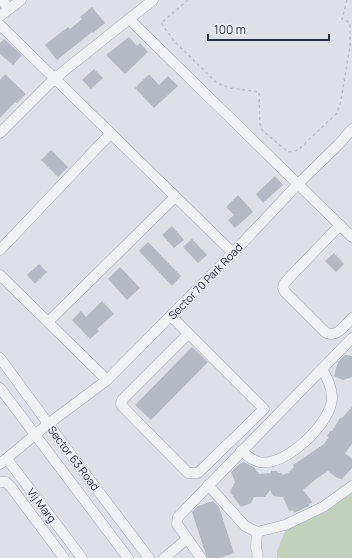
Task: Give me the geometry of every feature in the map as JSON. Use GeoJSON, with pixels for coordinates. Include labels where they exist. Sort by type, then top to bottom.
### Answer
{"type":"FeatureCollection","features":[{"type":"Feature","properties":{"kind":"street"},"geometry":{"type":"LineString","coordinates":[[2,0],[9,9]]}},
{"type":"Feature","properties":{"kind":"street"},"geometry":{"type":"LineString","coordinates":[[0,16],[21,0]]}},
{"type":"Feature","properties":{"kind":"street"},"geometry":{"type":"LineString","coordinates":[[0,133],[54,78],[153,0]]}},
{"type":"Feature","properties":{"kind":"street"},"geometry":{"type":"LineString","coordinates":[[129,19],[352,237]]}},
{"type":"Feature","properties":{"kind":"street"},"geometry":{"type":"LineString","coordinates":[[0,25],[233,253]]}},
{"type":"Feature","properties":{"kind":"street","name":"Sector 70 Park Road"},"geometry":{"type":"LineString","coordinates":[[3,461],[48,424],[107,380],[233,253],[352,129]]}},
{"type":"Feature","properties":{"kind":"street"},"geometry":{"type":"LineString","coordinates":[[0,250],[111,133]]}},
{"type":"Feature","properties":{"kind":"street"},"geometry":{"type":"LineString","coordinates":[[48,322],[175,197]]}},
{"type":"Feature","properties":{"kind":"street"},"geometry":{"type":"LineString","coordinates":[[340,225],[289,278],[284,284],[283,288],[285,292],[325,332],[330,335],[334,335],[352,318]]}},
{"type":"Feature","properties":{"kind":"street"},"geometry":{"type":"LineString","coordinates":[[0,276],[107,380]]}},
{"type":"Feature","properties":{"kind":"street"},"geometry":{"type":"LineString","coordinates":[[171,316],[264,409],[198,473],[194,474],[188,473],[121,404],[122,400],[188,334]]}},
{"type":"Feature","properties":{"kind":"street"},"geometry":{"type":"LineString","coordinates":[[201,558],[177,524],[178,517],[352,338]]}},
{"type":"Feature","properties":{"kind":"street","name":"Sector 63 Road"},"geometry":{"type":"LineString","coordinates":[[0,358],[149,558]]}},
{"type":"Feature","properties":{"kind":"street"},"geometry":{"type":"LineString","coordinates":[[241,451],[250,459],[260,462],[270,462],[290,454],[304,442],[324,418],[332,399],[331,389],[322,369]]}},
{"type":"Feature","properties":{"kind":"street","name":"Sector 63 Road"},"geometry":{"type":"LineString","coordinates":[[0,388],[128,558]]}},
{"type":"Feature","properties":{"kind":"street","name":"Vij Marg"},"geometry":{"type":"LineString","coordinates":[[3,461],[82,558]]}},
{"type":"Feature","properties":{"kind":"street"},"geometry":{"type":"LineString","coordinates":[[0,482],[6,482],[11,487],[64,558]]}},
{"type":"Feature","properties":{"kind":"street"},"geometry":{"type":"LineString","coordinates":[[208,485],[245,526],[257,532],[285,525],[323,507],[352,486]]}},
{"type":"Feature","properties":{"kind":"street"},"geometry":{"type":"LineString","coordinates":[[257,532],[256,547],[258,558]]}},
{"type":"Feature","properties":{"kind":"street"},"geometry":{"type":"LineString","coordinates":[[164,558],[187,539]]}},
{"type":"Feature","properties":{"kind":"path"},"geometry":{"type":"LineString","coordinates":[[188,0],[161,23],[174,41],[217,83],[230,88],[259,92],[260,124],[262,130],[288,152],[298,150],[337,112],[341,100],[350,46],[351,22],[342,19],[347,0]]}},
{"type":"Feature","properties":{"kind":"green space"},"geometry":{"type":"Polygon","coordinates":[[[352,493],[352,558],[277,558],[277,552],[286,530],[329,509],[352,493]]]}},
{"type":"Feature","properties":{"kind":"building"},"geometry":{"type":"Polygon","coordinates":[[[92,7],[105,23],[57,60],[45,45],[68,27],[70,29],[82,19],[80,17],[92,7]]]}},
{"type":"Feature","properties":{"kind":"building"},"geometry":{"type":"Polygon","coordinates":[[[129,37],[137,46],[140,43],[148,52],[125,74],[106,55],[129,37]]]}},
{"type":"Feature","properties":{"kind":"building"},"geometry":{"type":"Polygon","coordinates":[[[4,39],[22,55],[13,65],[0,54],[0,43],[4,39]]]}},
{"type":"Feature","properties":{"kind":"building"},"geometry":{"type":"Polygon","coordinates":[[[94,69],[103,78],[91,89],[82,80],[94,69]]]}},
{"type":"Feature","properties":{"kind":"building"},"geometry":{"type":"Polygon","coordinates":[[[5,74],[26,94],[17,103],[15,102],[0,118],[0,80],[5,74]]]}},
{"type":"Feature","properties":{"kind":"building"},"geometry":{"type":"Polygon","coordinates":[[[149,74],[159,85],[168,76],[178,86],[154,108],[135,88],[149,74]]]}},
{"type":"Feature","properties":{"kind":"building"},"geometry":{"type":"Polygon","coordinates":[[[51,150],[68,167],[58,177],[41,160],[51,150]]]}},
{"type":"Feature","properties":{"kind":"building"},"geometry":{"type":"Polygon","coordinates":[[[275,176],[283,185],[263,203],[256,194],[275,176]]]}},
{"type":"Feature","properties":{"kind":"building"},"geometry":{"type":"Polygon","coordinates":[[[238,195],[253,212],[235,228],[228,220],[234,215],[226,207],[238,195]]]}},
{"type":"Feature","properties":{"kind":"building"},"geometry":{"type":"Polygon","coordinates":[[[172,226],[184,240],[174,248],[162,235],[172,226]]]}},
{"type":"Feature","properties":{"kind":"building"},"geometry":{"type":"Polygon","coordinates":[[[192,239],[207,255],[198,263],[183,247],[192,239]]]}},
{"type":"Feature","properties":{"kind":"building"},"geometry":{"type":"Polygon","coordinates":[[[148,242],[181,276],[172,286],[139,251],[148,242]]]}},
{"type":"Feature","properties":{"kind":"building"},"geometry":{"type":"Polygon","coordinates":[[[334,253],[344,264],[336,272],[325,261],[334,253]]]}},
{"type":"Feature","properties":{"kind":"building"},"geometry":{"type":"Polygon","coordinates":[[[39,264],[47,272],[35,284],[27,275],[39,264]]]}},
{"type":"Feature","properties":{"kind":"building"},"geometry":{"type":"Polygon","coordinates":[[[120,267],[140,288],[127,300],[108,279],[120,267]]]}},
{"type":"Feature","properties":{"kind":"building"},"geometry":{"type":"Polygon","coordinates":[[[102,301],[114,314],[97,329],[99,331],[90,339],[72,320],[81,311],[86,317],[102,301]]]}},
{"type":"Feature","properties":{"kind":"building"},"geometry":{"type":"Polygon","coordinates":[[[192,347],[208,362],[151,420],[135,405],[192,347]]]}},
{"type":"Feature","properties":{"kind":"building"},"geometry":{"type":"Polygon","coordinates":[[[345,355],[352,356],[352,377],[343,380],[334,376],[338,362],[345,355]]]}},
{"type":"Feature","properties":{"kind":"building"},"geometry":{"type":"Polygon","coordinates":[[[352,407],[352,444],[345,453],[352,459],[352,468],[342,479],[337,478],[328,471],[316,479],[303,490],[312,503],[294,513],[293,510],[290,511],[288,509],[283,497],[273,496],[270,490],[265,497],[254,497],[251,503],[241,507],[230,492],[235,482],[231,472],[239,464],[244,462],[255,468],[259,474],[271,473],[271,471],[277,471],[283,475],[288,473],[294,467],[293,465],[324,444],[329,437],[327,436],[330,431],[332,431],[340,418],[342,418],[352,407]]]}},
{"type":"Feature","properties":{"kind":"building"},"geometry":{"type":"Polygon","coordinates":[[[213,501],[219,507],[234,553],[219,558],[207,558],[192,512],[198,506],[213,501]]]}}]}
